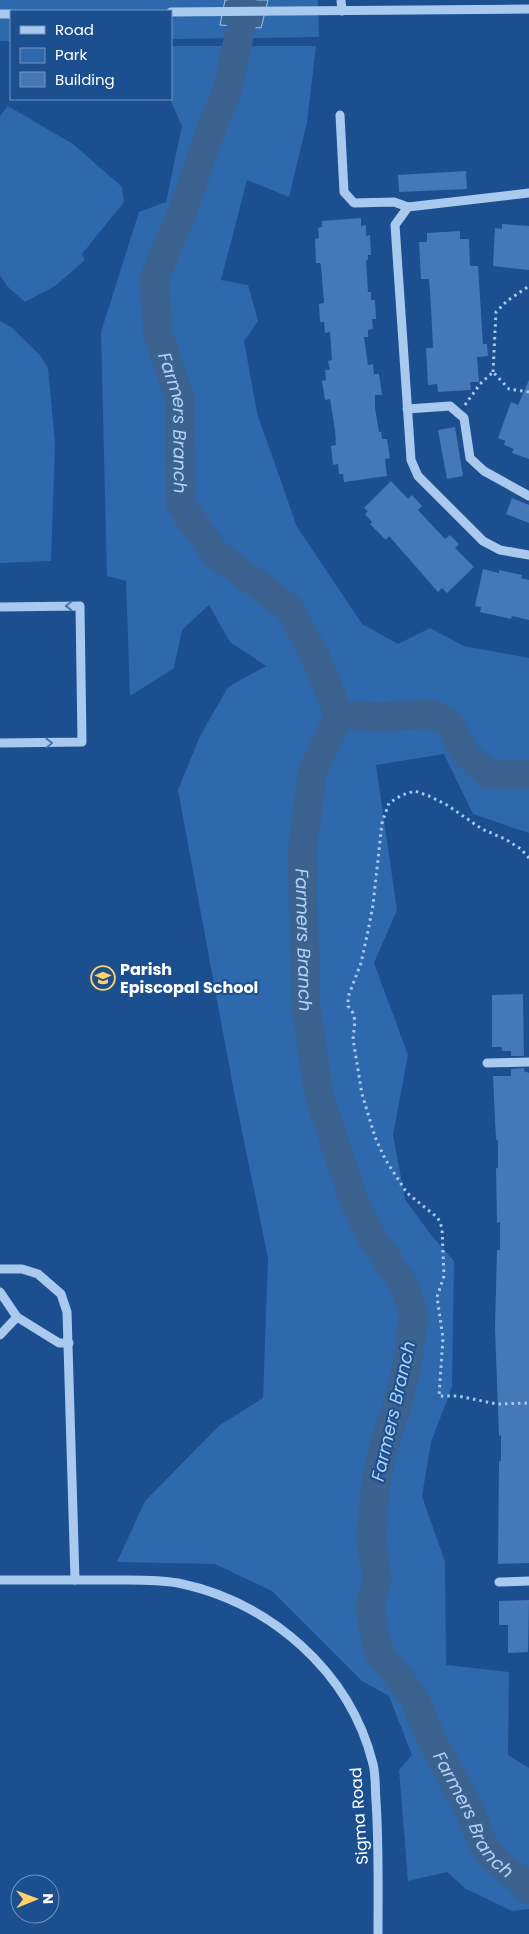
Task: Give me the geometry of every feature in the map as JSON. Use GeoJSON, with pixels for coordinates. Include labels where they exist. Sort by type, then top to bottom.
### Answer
{"type":"FeatureCollection","features":[{"type":"Feature","properties":{"kind":"street"},"geometry":{"type":"LineString","coordinates":[[342,0],[342,11]]}},
{"type":"Feature","properties":{"kind":"street"},"geometry":{"type":"LineString","coordinates":[[172,12],[529,9]]}},
{"type":"Feature","properties":{"kind":"street"},"geometry":{"type":"LineString","coordinates":[[340,114],[344,192],[354,203],[394,202],[408,207],[529,192]]}},
{"type":"Feature","properties":{"kind":"street"},"geometry":{"type":"LineString","coordinates":[[408,207],[395,225],[411,460],[418,476],[483,541],[500,550],[529,555]]}},
{"type":"Feature","properties":{"kind":"street"},"geometry":{"type":"LineString","coordinates":[[407,409],[450,406],[464,418],[470,458],[484,471],[529,496]]}},
{"type":"Feature","properties":{"kind":"street"},"geometry":{"type":"LineString","coordinates":[[0,607],[80,606],[82,742],[0,743]]}},
{"type":"Feature","properties":{"kind":"street"},"geometry":{"type":"LineString","coordinates":[[487,1063],[529,1062]]}},
{"type":"Feature","properties":{"kind":"street"},"geometry":{"type":"LineString","coordinates":[[0,1269],[22,1270],[38,1274],[61,1294],[67,1312],[74,1580]]}},
{"type":"Feature","properties":{"kind":"street"},"geometry":{"type":"LineString","coordinates":[[0,1292],[17,1317],[59,1343],[69,1343]]}},
{"type":"Feature","properties":{"kind":"street"},"geometry":{"type":"LineString","coordinates":[[0,1335],[17,1317]]}},
{"type":"Feature","properties":{"kind":"street","name":"Sigma Road"},"geometry":{"type":"LineString","coordinates":[[0,1580],[151,1580],[203,1589],[230,1600],[275,1625],[313,1657],[346,1697],[358,1720],[373,1765],[377,1814],[378,1934]]}},
{"type":"Feature","properties":{"kind":"street"},"geometry":{"type":"LineString","coordinates":[[499,1582],[529,1581]]}},
{"type":"Feature","properties":{"kind":"path"},"geometry":{"type":"LineString","coordinates":[[459,414],[472,393],[493,372],[496,312],[507,301],[529,286]]}},
{"type":"Feature","properties":{"kind":"path"},"geometry":{"type":"LineString","coordinates":[[493,372],[509,389],[529,392]]}},
{"type":"Feature","properties":{"kind":"path"},"geometry":{"type":"LineString","coordinates":[[529,858],[521,849],[505,839],[482,829],[448,805],[429,796],[415,791],[402,795],[390,803],[382,823],[373,905],[368,931],[361,963],[348,996],[348,1006],[353,1013],[355,1021],[353,1039],[362,1094],[375,1137],[385,1159],[407,1193],[438,1218],[442,1228],[444,1276],[437,1297],[442,1338],[439,1396],[458,1396],[497,1404],[529,1403]]}},
{"type":"Feature","properties":{"kind":"green space"},"geometry":{"type":"Polygon","coordinates":[[[0,0],[318,0],[319,37],[172,39],[172,10],[10,10],[10,41],[0,41],[0,0]]]}},
{"type":"Feature","properties":{"kind":"green space"},"geometry":{"type":"Polygon","coordinates":[[[172,46],[316,46],[307,122],[289,197],[247,180],[221,280],[248,285],[258,321],[244,341],[257,413],[297,527],[362,624],[398,644],[430,628],[464,646],[529,658],[529,833],[473,814],[444,754],[376,765],[397,910],[374,963],[408,1055],[393,1135],[405,1199],[431,1235],[454,1261],[452,1387],[431,1442],[422,1496],[445,1562],[446,1665],[509,1672],[508,1755],[529,1768],[529,1909],[512,1911],[466,1889],[447,1872],[408,1881],[399,1770],[412,1755],[389,1696],[362,1681],[272,1591],[215,1564],[117,1562],[145,1501],[220,1425],[263,1398],[268,1258],[235,1097],[178,790],[200,736],[228,687],[266,666],[230,642],[209,605],[182,630],[174,668],[130,696],[126,581],[107,576],[101,332],[139,212],[166,202],[182,126],[170,100],[172,100],[172,46]]]}},
{"type":"Feature","properties":{"kind":"green space"},"geometry":{"type":"Polygon","coordinates":[[[8,106],[73,144],[122,187],[124,202],[82,254],[85,260],[55,286],[25,302],[7,286],[0,275],[0,116],[8,106]]]}},
{"type":"Feature","properties":{"kind":"green space"},"geometry":{"type":"Polygon","coordinates":[[[0,321],[11,327],[40,355],[48,368],[55,443],[51,561],[0,563],[0,321]]]}},
{"type":"Feature","properties":{"kind":"shaded area"},"geometry":{"type":"Polygon","coordinates":[[[225,0],[268,0],[261,28],[220,25],[225,0]]]}},
{"type":"Feature","properties":{"kind":"building"},"geometry":{"type":"Polygon","coordinates":[[[466,171],[467,189],[399,192],[398,175],[466,171]]]}},
{"type":"Feature","properties":{"kind":"building"},"geometry":{"type":"Polygon","coordinates":[[[361,218],[361,226],[366,225],[366,236],[370,235],[371,255],[368,255],[368,260],[366,260],[368,292],[371,292],[371,300],[375,300],[376,319],[372,319],[373,329],[368,330],[368,337],[364,337],[368,365],[373,364],[374,374],[379,374],[382,395],[375,395],[375,408],[379,432],[381,432],[382,439],[387,439],[390,458],[385,459],[387,476],[344,482],[343,474],[339,474],[338,464],[333,465],[331,446],[336,445],[335,430],[330,399],[325,400],[322,381],[326,380],[325,370],[330,370],[328,361],[332,360],[330,332],[325,333],[324,322],[320,322],[319,304],[324,303],[321,265],[316,263],[315,239],[319,238],[318,228],[322,227],[322,221],[361,218]]]}},
{"type":"Feature","properties":{"kind":"building"},"geometry":{"type":"Polygon","coordinates":[[[502,224],[529,226],[529,270],[493,266],[495,228],[502,229],[502,224]]]}},
{"type":"Feature","properties":{"kind":"building"},"geometry":{"type":"Polygon","coordinates":[[[460,231],[460,239],[469,239],[470,266],[478,266],[483,344],[487,344],[488,356],[477,357],[479,382],[470,382],[471,390],[438,392],[437,384],[428,385],[426,348],[433,348],[431,307],[429,279],[421,279],[419,242],[427,242],[427,233],[460,231]]]}},
{"type":"Feature","properties":{"kind":"building"},"geometry":{"type":"Polygon","coordinates":[[[529,380],[529,459],[512,453],[514,449],[504,445],[505,441],[498,438],[511,402],[518,405],[529,380]]]}},
{"type":"Feature","properties":{"kind":"building"},"geometry":{"type":"Polygon","coordinates":[[[455,427],[463,476],[447,479],[438,430],[455,427]]]}},
{"type":"Feature","properties":{"kind":"building"},"geometry":{"type":"Polygon","coordinates":[[[391,481],[408,499],[412,495],[422,506],[418,510],[445,539],[450,535],[459,544],[455,548],[474,567],[447,593],[442,588],[438,592],[389,536],[386,540],[370,524],[372,522],[365,514],[368,511],[364,508],[391,481]]]}},
{"type":"Feature","properties":{"kind":"building"},"geometry":{"type":"Polygon","coordinates":[[[512,498],[529,505],[529,523],[506,514],[512,498]]]}},
{"type":"Feature","properties":{"kind":"building"},"geometry":{"type":"Polygon","coordinates":[[[483,569],[499,573],[499,570],[522,575],[521,578],[529,580],[529,620],[512,616],[511,619],[480,612],[481,607],[475,606],[483,569]]]}},
{"type":"Feature","properties":{"kind":"building"},"geometry":{"type":"Polygon","coordinates":[[[523,994],[524,1056],[511,1056],[511,1051],[502,1051],[502,1047],[492,1047],[492,995],[523,994]]]}},
{"type":"Feature","properties":{"kind":"building"},"geometry":{"type":"Polygon","coordinates":[[[524,1068],[524,1071],[529,1073],[529,1563],[498,1564],[501,1435],[499,1436],[495,1328],[497,1250],[500,1250],[500,1222],[497,1223],[496,1168],[498,1168],[498,1140],[496,1140],[493,1076],[511,1076],[511,1069],[524,1068]]]}},
{"type":"Feature","properties":{"kind":"building"},"geometry":{"type":"Polygon","coordinates":[[[529,1600],[528,1652],[508,1653],[508,1625],[499,1625],[499,1601],[529,1600]]]}},
{"type":"Feature","properties":{"kind":"waterway","name":"Farmers Branch"},"geometry":{"type":"LineString","coordinates":[[242,0],[241,27],[227,91],[210,132],[182,213],[154,278],[158,334],[180,399],[181,505],[216,554],[288,607],[315,655],[339,715],[312,773],[302,853],[306,1008],[319,1095],[354,1201],[371,1236],[404,1285],[414,1315],[407,1364],[397,1407],[384,1445],[376,1483],[371,1539],[377,1578],[370,1607],[378,1651],[413,1696],[431,1738],[472,1815],[482,1842],[494,1859],[529,1890]]}},
{"type":"Feature","properties":{"kind":"waterway"},"geometry":{"type":"LineString","coordinates":[[339,715],[381,717],[430,714],[449,723],[465,753],[488,774],[529,774]]}},
{"type":"Feature","properties":{"kind":"place","name":"Parish Episcopal School"},"geometry":{"type":"Point","coordinates":[103,978]}}]}
